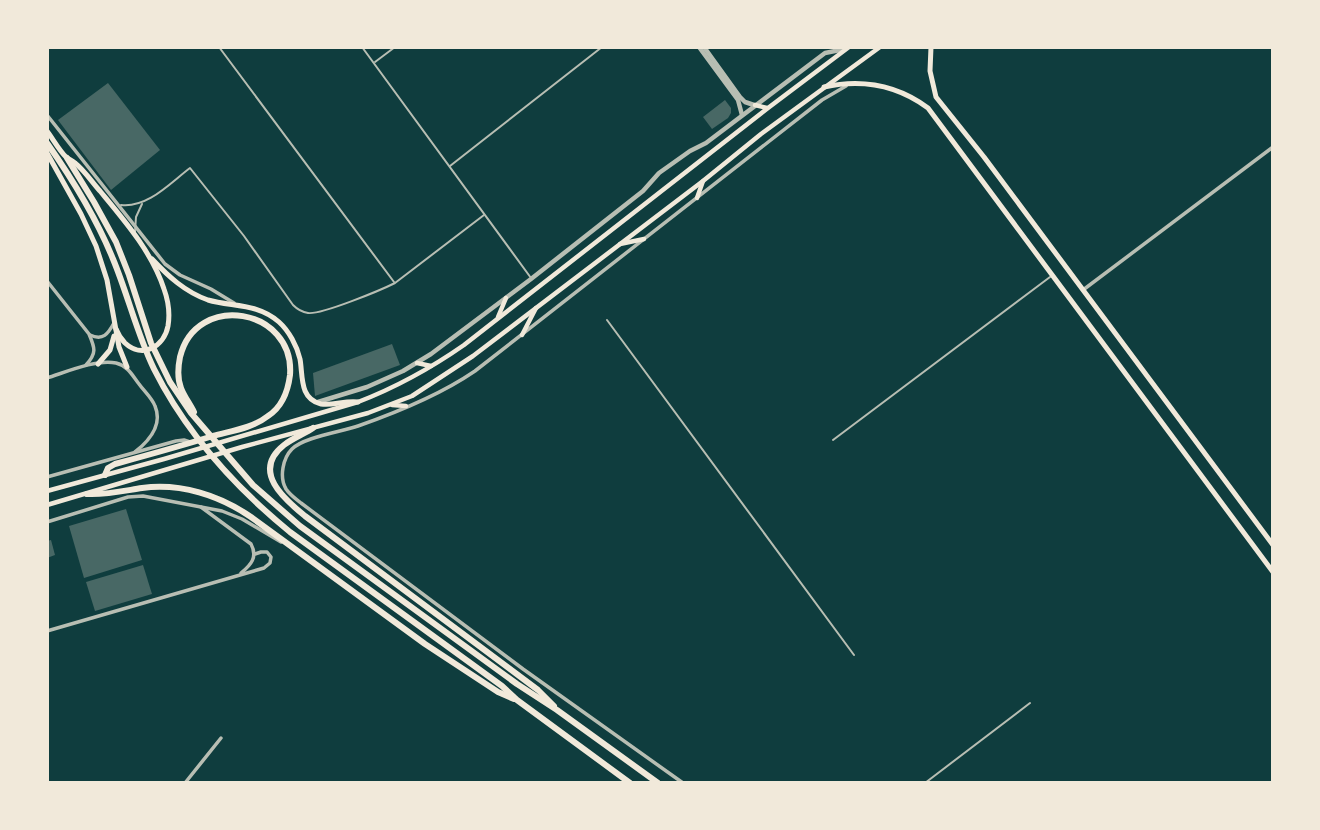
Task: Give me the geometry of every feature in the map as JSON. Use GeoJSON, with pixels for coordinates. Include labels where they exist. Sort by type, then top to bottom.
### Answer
{"type":"FeatureCollection","features":[{"type":"Feature","properties":{"kind":"highway"},"geometry":{"type":"LineString","coordinates":[[47,143],[72,179],[94,219],[113,259],[155,370],[206,449],[241,488],[301,540],[502,686],[517,701]]}},
{"type":"Feature","properties":{"kind":"highway"},"geometry":{"type":"LineString","coordinates":[[67,159],[112,235],[151,343],[163,368],[184,404],[259,491],[310,534],[658,783]]}},
{"type":"Feature","properties":{"kind":"highway"},"geometry":{"type":"LineString","coordinates":[[105,475],[111,466],[259,422],[269,416],[285,397],[289,385],[290,361],[279,337],[262,322],[242,315],[217,317],[194,331],[184,344],[179,360],[179,379],[199,421]]}},
{"type":"Feature","properties":{"kind":"highway"},"geometry":{"type":"LineString","coordinates":[[313,428],[285,444],[275,455],[272,477],[279,492],[305,516],[538,690],[557,710]]}},
{"type":"Feature","properties":{"kind":"highway"},"geometry":{"type":"LineString","coordinates":[[87,494],[110,494],[156,487],[192,491],[237,508],[425,644],[517,701],[630,783]]}},
{"type":"Feature","properties":{"kind":"main road"},"geometry":{"type":"LineString","coordinates":[[47,505],[242,446],[368,414],[412,396],[473,356],[761,134],[880,47]]}},
{"type":"Feature","properties":{"kind":"main road"},"geometry":{"type":"LineString","coordinates":[[931,47],[930,71],[936,97],[984,157],[1273,545]]}},
{"type":"Feature","properties":{"kind":"main road"},"geometry":{"type":"LineString","coordinates":[[47,491],[358,402],[400,385],[432,367],[497,319],[847,48]]}},
{"type":"Feature","properties":{"kind":"main road"},"geometry":{"type":"LineString","coordinates":[[824,87],[851,83],[870,84],[894,90],[928,108],[1273,572]]}},
{"type":"Feature","properties":{"kind":"main road"},"geometry":{"type":"LineString","coordinates":[[755,105],[768,108]]}},
{"type":"Feature","properties":{"kind":"main road"},"geometry":{"type":"LineString","coordinates":[[47,131],[67,159],[75,163],[92,182],[135,236],[158,273],[169,316],[165,335],[159,344],[143,350],[130,346],[125,343],[115,326]]}},
{"type":"Feature","properties":{"kind":"main road"},"geometry":{"type":"LineString","coordinates":[[47,153],[96,246],[107,280],[119,347],[127,367]]}},
{"type":"Feature","properties":{"kind":"main road"},"geometry":{"type":"LineString","coordinates":[[697,198],[703,181]]}},
{"type":"Feature","properties":{"kind":"main road"},"geometry":{"type":"LineString","coordinates":[[619,244],[644,239]]}},
{"type":"Feature","properties":{"kind":"main road"},"geometry":{"type":"LineString","coordinates":[[146,252],[172,279],[193,293],[211,300],[261,310],[279,322],[287,331],[298,353],[304,389],[311,398],[328,404],[358,402]]}},
{"type":"Feature","properties":{"kind":"main road"},"geometry":{"type":"LineString","coordinates":[[497,319],[506,298]]}},
{"type":"Feature","properties":{"kind":"main road"},"geometry":{"type":"LineString","coordinates":[[522,335],[537,306]]}},
{"type":"Feature","properties":{"kind":"main road"},"geometry":{"type":"LineString","coordinates":[[98,364],[110,350],[115,326]]}},
{"type":"Feature","properties":{"kind":"main road"},"geometry":{"type":"LineString","coordinates":[[417,363],[432,367]]}},
{"type":"Feature","properties":{"kind":"main road"},"geometry":{"type":"LineString","coordinates":[[391,405],[406,406]]}},
{"type":"Feature","properties":{"kind":"street"},"geometry":{"type":"LineString","coordinates":[[701,47],[740,97],[755,105]]}},
{"type":"Feature","properties":{"kind":"street"},"geometry":{"type":"LineString","coordinates":[[701,47],[736,96],[742,116]]}},
{"type":"Feature","properties":{"kind":"street"},"geometry":{"type":"LineString","coordinates":[[318,402],[368,387],[417,363],[531,279],[643,191],[659,173],[706,143],[825,52],[847,48]]}},
{"type":"Feature","properties":{"kind":"street"},"geometry":{"type":"LineString","coordinates":[[683,783],[523,669],[319,517],[287,490],[282,478],[283,466],[294,447],[304,442],[359,426],[461,381],[822,100],[851,83]]}},
{"type":"Feature","properties":{"kind":"street"},"geometry":{"type":"LineString","coordinates":[[47,115],[168,267],[236,304]]}},
{"type":"Feature","properties":{"kind":"street"},"geometry":{"type":"LineString","coordinates":[[1083,290],[1273,148]]}},
{"type":"Feature","properties":{"kind":"street"},"geometry":{"type":"LineString","coordinates":[[47,281],[89,334],[94,352],[93,358],[85,367]]}},
{"type":"Feature","properties":{"kind":"street"},"geometry":{"type":"LineString","coordinates":[[47,293],[54,291]]}},
{"type":"Feature","properties":{"kind":"street"},"geometry":{"type":"LineString","coordinates":[[89,334],[103,337],[115,326]]}},
{"type":"Feature","properties":{"kind":"street"},"geometry":{"type":"LineString","coordinates":[[47,378],[98,364],[115,363],[127,367],[154,403],[157,415],[150,439],[135,452]]}},
{"type":"Feature","properties":{"kind":"street"},"geometry":{"type":"LineString","coordinates":[[47,477],[178,440],[191,443]]}},
{"type":"Feature","properties":{"kind":"street"},"geometry":{"type":"LineString","coordinates":[[47,522],[128,497],[151,497],[237,516],[272,538],[286,543]]}},
{"type":"Feature","properties":{"kind":"street"},"geometry":{"type":"LineString","coordinates":[[199,506],[248,540],[254,549],[255,554],[248,568],[240,575]]}},
{"type":"Feature","properties":{"kind":"street"},"geometry":{"type":"LineString","coordinates":[[47,631],[264,568],[270,563],[271,557],[267,552],[255,554]]}},
{"type":"Feature","properties":{"kind":"street"},"geometry":{"type":"LineString","coordinates":[[186,783],[221,738]]}},
{"type":"Feature","properties":{"kind":"lane"},"geometry":{"type":"LineString","coordinates":[[219,47],[395,283]]}},
{"type":"Feature","properties":{"kind":"lane"},"geometry":{"type":"LineString","coordinates":[[362,47],[531,279]]}},
{"type":"Feature","properties":{"kind":"lane"},"geometry":{"type":"LineString","coordinates":[[374,63],[395,47]]}},
{"type":"Feature","properties":{"kind":"lane"},"geometry":{"type":"LineString","coordinates":[[449,166],[602,47]]}},
{"type":"Feature","properties":{"kind":"lane"},"geometry":{"type":"LineString","coordinates":[[120,205],[142,203],[190,168],[244,236],[293,305],[309,313],[395,283],[484,215]]}},
{"type":"Feature","properties":{"kind":"lane"},"geometry":{"type":"LineString","coordinates":[[135,236],[135,225],[142,203]]}},
{"type":"Feature","properties":{"kind":"lane"},"geometry":{"type":"LineString","coordinates":[[832,440],[1053,275]]}},
{"type":"Feature","properties":{"kind":"lane"},"geometry":{"type":"LineString","coordinates":[[607,320],[854,655]]}},
{"type":"Feature","properties":{"kind":"lane"},"geometry":{"type":"LineString","coordinates":[[925,783],[1030,703]]}},
{"type":"Feature","properties":{"kind":"building"},"geometry":{"type":"Polygon","coordinates":[[[108,83],[160,150],[111,190],[58,120],[108,83]]]}},
{"type":"Feature","properties":{"kind":"building"},"geometry":{"type":"Polygon","coordinates":[[[725,100],[731,113],[712,129],[703,117],[725,100]]]}},
{"type":"Feature","properties":{"kind":"building"},"geometry":{"type":"Polygon","coordinates":[[[392,344],[400,365],[315,396],[313,373],[392,344]]]}},
{"type":"Feature","properties":{"kind":"building"},"geometry":{"type":"Polygon","coordinates":[[[126,509],[142,560],[84,578],[69,526],[126,509]]]}},
{"type":"Feature","properties":{"kind":"building"},"geometry":{"type":"Polygon","coordinates":[[[51,540],[55,555],[47,558],[47,541],[51,540]]]}},
{"type":"Feature","properties":{"kind":"building"},"geometry":{"type":"Polygon","coordinates":[[[143,565],[152,594],[95,611],[86,582],[143,565]]]}}]}
